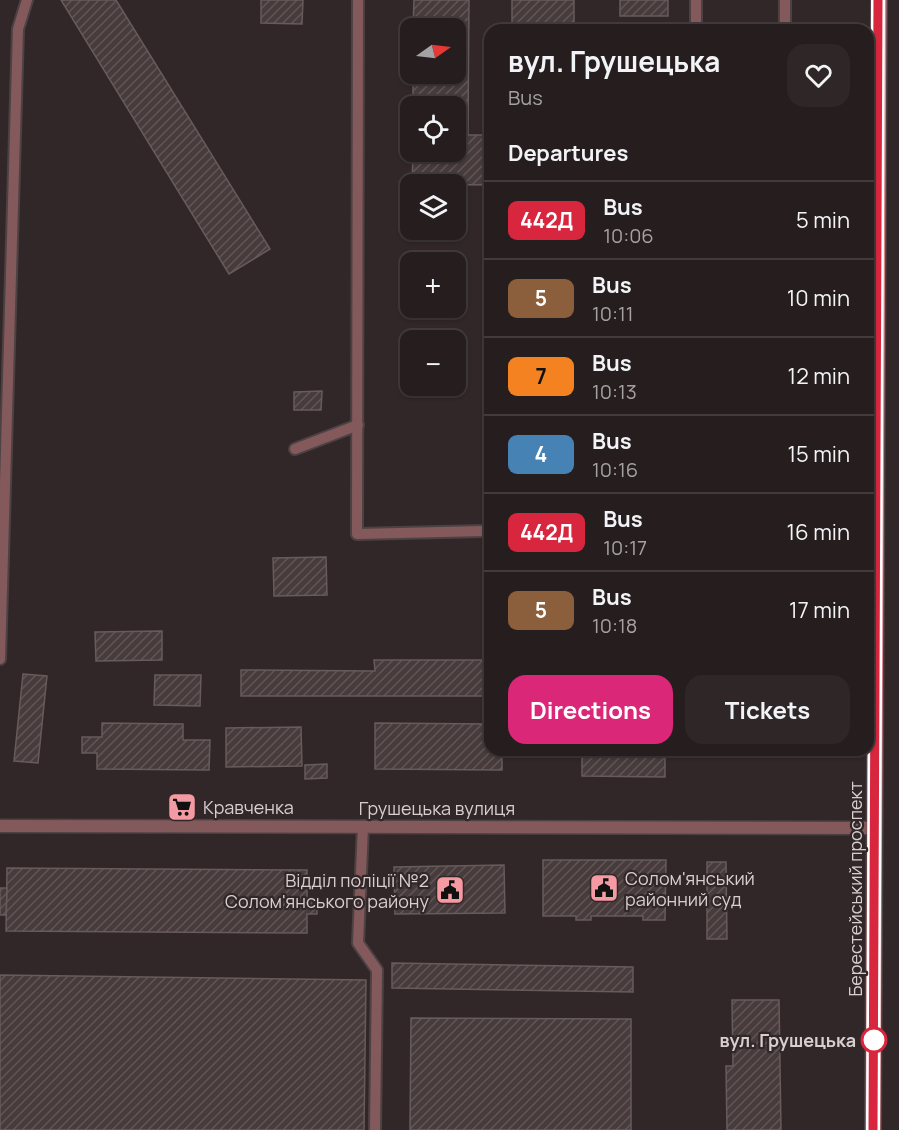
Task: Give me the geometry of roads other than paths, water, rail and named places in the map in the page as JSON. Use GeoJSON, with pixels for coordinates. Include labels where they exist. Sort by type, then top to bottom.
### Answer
{"type":"FeatureCollection","features":[{"type":"Feature","properties":{"kind":"main road","name":"Берестейський проспект"},"geometry":{"type":"LineString","coordinates":[[874,83],[879,0]]}},
{"type":"Feature","properties":{"kind":"main road","name":"Берестейський проспект"},"geometry":{"type":"LineString","coordinates":[[873,1130],[874,464]]}},
{"type":"Feature","properties":{"kind":"street","name":"Грушецька вулиця"},"geometry":{"type":"LineString","coordinates":[[0,826],[875,828]]}},
{"type":"Feature","properties":{"kind":"lane"},"geometry":{"type":"LineString","coordinates":[[0,659],[18,29],[27,0]]}},
{"type":"Feature","properties":{"kind":"lane"},"geometry":{"type":"LineString","coordinates":[[358,0],[357,534],[484,531]]}},
{"type":"Feature","properties":{"kind":"lane"},"geometry":{"type":"LineString","coordinates":[[696,0],[696,24]]}},
{"type":"Feature","properties":{"kind":"lane"},"geometry":{"type":"LineString","coordinates":[[785,0],[785,24]]}},
{"type":"Feature","properties":{"kind":"lane"},"geometry":{"type":"LineString","coordinates":[[295,449],[358,425]]}},
{"type":"Feature","properties":{"kind":"lane"},"geometry":{"type":"LineString","coordinates":[[363,826],[358,943],[377,970],[375,1130]]}},
{"type":"Feature","properties":{"kind":"place","name":"Кравченка"},"geometry":{"type":"Point","coordinates":[182,807]}},
{"type":"Feature","properties":{"kind":"place","name":"Солом'янський районний суд"},"geometry":{"type":"Point","coordinates":[604,888]}},
{"type":"Feature","properties":{"kind":"place","name":"Відділ поліції №2 Солом'янського району"},"geometry":{"type":"Point","coordinates":[450,890]}},
{"type":"Feature","properties":{"kind":"place","name":"вул. Грушецька"},"geometry":{"type":"Point","coordinates":[874,1040]}}]}
